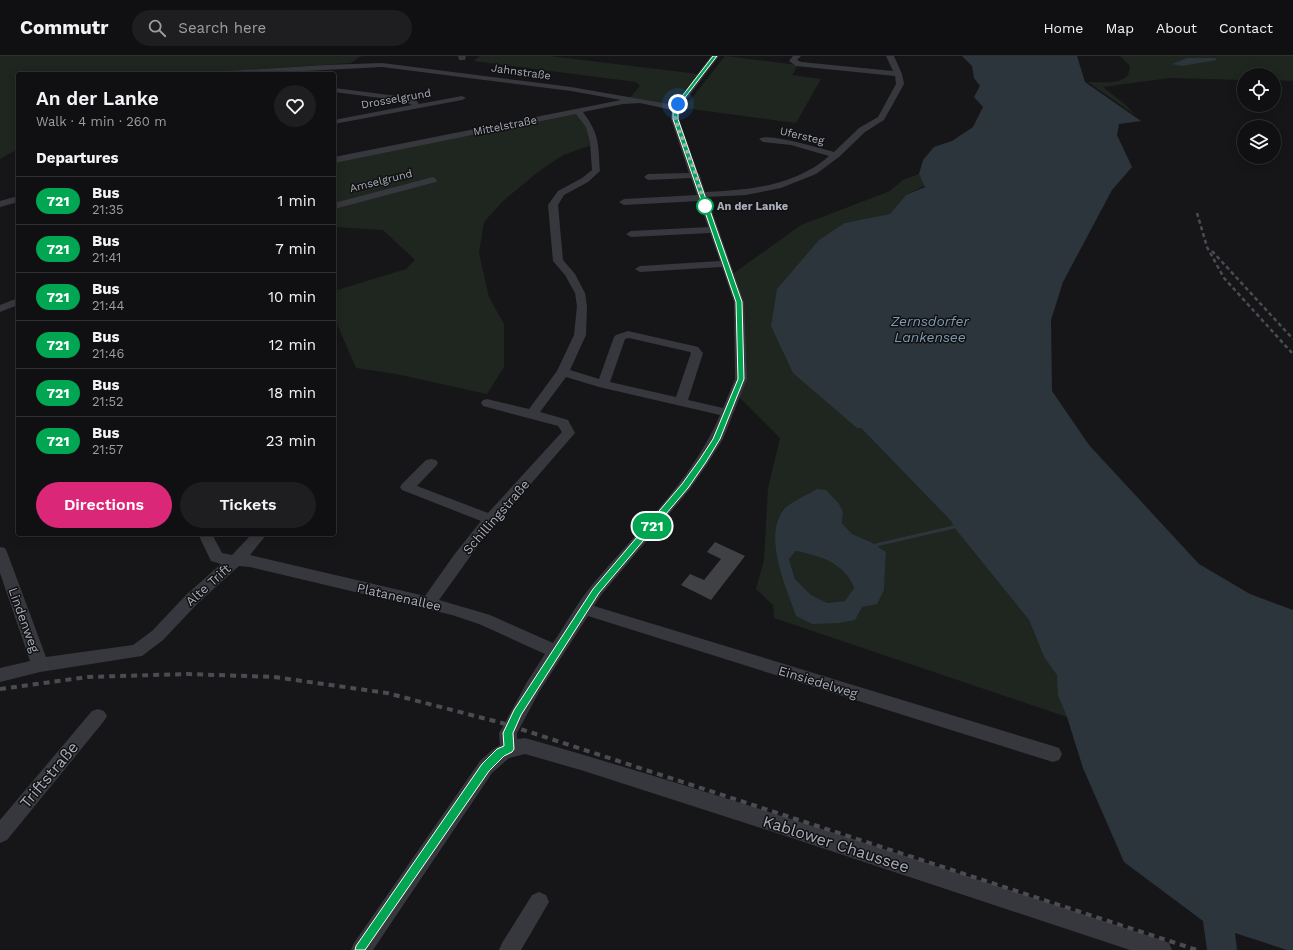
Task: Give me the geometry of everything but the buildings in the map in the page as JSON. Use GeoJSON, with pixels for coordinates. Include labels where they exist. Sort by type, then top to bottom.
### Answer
{"type":"FeatureCollection","features":[{"type":"Feature","properties":{"kind":"street"},"geometry":{"type":"LineString","coordinates":[[361,950],[486,767],[501,753],[509,749],[508,733],[511,726],[556,652],[609,574],[685,486],[716,439],[741,379],[739,302],[713,230],[696,175],[675,119],[676,108],[715,56]]}},
{"type":"Feature","properties":{"kind":"street"},"geometry":{"type":"LineString","coordinates":[[797,56],[793,61],[799,64],[898,74]]}},
{"type":"Feature","properties":{"kind":"street"},"geometry":{"type":"LineString","coordinates":[[624,202],[746,192],[781,185],[813,172],[836,156],[862,130],[881,118],[900,84],[898,74],[890,56]]}},
{"type":"Feature","properties":{"kind":"street","name":"Jahnstraße"},"geometry":{"type":"LineString","coordinates":[[246,72],[382,65],[571,89],[633,100]]}},
{"type":"Feature","properties":{"kind":"street"},"geometry":{"type":"LineString","coordinates":[[336,90],[405,99],[413,102],[417,106]]}},
{"type":"Feature","properties":{"kind":"street","name":"Drosselgrund"},"geometry":{"type":"LineString","coordinates":[[336,122],[462,98]]}},
{"type":"Feature","properties":{"kind":"street","name":"Mittelstraße"},"geometry":{"type":"LineString","coordinates":[[336,160],[633,100],[676,108]]}},
{"type":"Feature","properties":{"kind":"street"},"geometry":{"type":"LineString","coordinates":[[487,403],[532,414],[563,372],[580,334],[582,306],[580,293],[570,274],[558,260],[553,205],[555,198],[561,192],[593,175],[597,168],[594,142],[590,127],[578,111]]}},
{"type":"Feature","properties":{"kind":"street","name":"Ufersteg"},"geometry":{"type":"LineString","coordinates":[[763,139],[791,143],[836,156]]}},
{"type":"Feature","properties":{"kind":"street"},"geometry":{"type":"LineString","coordinates":[[648,177],[696,175]]}},
{"type":"Feature","properties":{"kind":"street","name":"Amselgrund"},"geometry":{"type":"LineString","coordinates":[[336,205],[433,180]]}},
{"type":"Feature","properties":{"kind":"street"},"geometry":{"type":"LineString","coordinates":[[0,204],[16,200]]}},
{"type":"Feature","properties":{"kind":"street"},"geometry":{"type":"LineString","coordinates":[[632,234],[713,230]]}},
{"type":"Feature","properties":{"kind":"street"},"geometry":{"type":"LineString","coordinates":[[640,269],[725,264]]}},
{"type":"Feature","properties":{"kind":"street"},"geometry":{"type":"LineString","coordinates":[[0,309],[16,302]]}},
{"type":"Feature","properties":{"kind":"street"},"geometry":{"type":"LineString","coordinates":[[603,384],[620,337],[628,334],[694,349],[698,353],[681,402]]}},
{"type":"Feature","properties":{"kind":"street"},"geometry":{"type":"LineString","coordinates":[[563,372],[603,384],[727,413]]}},
{"type":"Feature","properties":{"kind":"street","name":"Schillingstraße"},"geometry":{"type":"LineString","coordinates":[[428,604],[443,578],[569,433],[563,423],[532,414]]}},
{"type":"Feature","properties":{"kind":"street"},"geometry":{"type":"LineString","coordinates":[[431,463],[407,487],[492,520]]}},
{"type":"Feature","properties":{"kind":"street","name":"Platanenallee"},"geometry":{"type":"LineString","coordinates":[[206,536],[216,557],[250,562],[452,609],[484,619],[556,652]]}},
{"type":"Feature","properties":{"kind":"street","name":"Alte Trift"},"geometry":{"type":"LineString","coordinates":[[0,675],[40,665],[136,651],[148,645],[158,637],[186,605],[236,560],[258,536]]}},
{"type":"Feature","properties":{"kind":"street","name":"Lindenweg"},"geometry":{"type":"LineString","coordinates":[[0,552],[40,665]]}},
{"type":"Feature","properties":{"kind":"street","name":"Einsiedelweg"},"geometry":{"type":"LineString","coordinates":[[584,610],[1053,754]]}},
{"type":"Feature","properties":{"kind":"street","name":"Triftstraße"},"geometry":{"type":"LineString","coordinates":[[0,834],[98,716]]}},
{"type":"Feature","properties":{"kind":"street","name":"Kablower Chaussee"},"geometry":{"type":"LineString","coordinates":[[509,749],[525,746],[557,755],[986,892],[1162,950]]}},
{"type":"Feature","properties":{"kind":"street"},"geometry":{"type":"LineString","coordinates":[[509,950],[539,902]]}},
{"type":"Feature","properties":{"kind":"shaded area"},"geometry":{"type":"Polygon","coordinates":[[[0,56],[361,56],[351,63],[218,72],[16,72],[16,150],[0,159],[0,56]]]}},
{"type":"Feature","properties":{"kind":"shaded area"},"geometry":{"type":"Polygon","coordinates":[[[480,56],[550,56],[698,74],[672,106],[629,99],[640,86],[636,82],[474,61],[480,56]]]}},
{"type":"Feature","properties":{"kind":"shaded area"},"geometry":{"type":"Polygon","coordinates":[[[725,56],[798,65],[792,75],[821,79],[796,123],[684,108],[725,56]]]}},
{"type":"Feature","properties":{"kind":"shaded area"},"geometry":{"type":"Polygon","coordinates":[[[1120,56],[1293,56],[1293,81],[1281,80],[1281,68],[1237,68],[1237,80],[1170,78],[1103,87],[1127,106],[1135,115],[1088,82],[1115,82],[1121,80],[1128,75],[1130,66],[1120,56]]]}},
{"type":"Feature","properties":{"kind":"shaded area"},"geometry":{"type":"Polygon","coordinates":[[[577,113],[587,128],[592,145],[563,155],[538,172],[503,201],[484,222],[479,253],[489,297],[504,324],[504,367],[487,394],[396,374],[356,368],[336,322],[336,290],[406,269],[415,260],[383,230],[336,227],[336,162],[577,113]]]}},
{"type":"Feature","properties":{"kind":"shaded area"},"geometry":{"type":"Polygon","coordinates":[[[919,174],[926,185],[906,195],[890,215],[845,223],[861,428],[951,521],[1029,620],[1044,657],[1058,675],[1058,696],[1067,717],[774,618],[773,605],[756,589],[764,560],[768,488],[780,438],[738,396],[734,273],[801,225],[890,191],[903,180],[919,174]],[[817,489],[783,509],[777,521],[775,534],[776,548],[782,577],[796,616],[812,624],[862,607],[884,590],[886,552],[871,542],[852,534],[842,523],[843,512],[817,489]]]}},
{"type":"Feature","properties":{"kind":"shaded area"},"geometry":{"type":"Polygon","coordinates":[[[796,551],[823,558],[845,572],[854,588],[845,601],[827,603],[811,595],[795,579],[789,559],[796,551]]]}},
{"type":"Feature","properties":{"kind":"water","name":"Zernsdorfer Lankensee"},"geometry":{"type":"Polygon","coordinates":[[[962,56],[1077,56],[1085,82],[1141,121],[1119,124],[1117,135],[1132,167],[1112,190],[1063,282],[1051,320],[1052,391],[1089,445],[1199,564],[1250,594],[1293,610],[1293,950],[1287,950],[1235,933],[1237,950],[1207,950],[1203,921],[1124,862],[1083,768],[1067,717],[1058,696],[1057,675],[1044,657],[1029,620],[954,527],[951,521],[861,428],[857,428],[793,373],[771,326],[777,289],[819,240],[845,223],[890,214],[906,195],[925,187],[919,174],[923,160],[934,147],[952,141],[973,127],[983,107],[974,97],[980,86],[974,78],[972,66],[962,56]]]}},
{"type":"Feature","properties":{"kind":"water"},"geometry":{"type":"Polygon","coordinates":[[[1187,58],[1215,58],[1217,60],[1182,66],[1172,64],[1187,58]]]}},
{"type":"Feature","properties":{"kind":"water"},"geometry":{"type":"Polygon","coordinates":[[[817,489],[826,490],[839,504],[843,512],[842,523],[852,534],[871,542],[886,552],[884,590],[877,604],[862,607],[855,620],[839,623],[812,624],[796,616],[782,577],[776,548],[775,534],[777,521],[785,508],[817,489]],[[796,551],[789,559],[795,579],[811,595],[827,603],[845,601],[854,588],[845,572],[823,558],[796,551]]]}},
{"type":"Feature","properties":{"kind":"waterway"},"geometry":{"type":"LineString","coordinates":[[876,545],[954,527]]}},
{"type":"Feature","properties":{"kind":"railway"},"geometry":{"type":"LineString","coordinates":[[1197,213],[1207,247],[1224,278],[1293,354]]}},
{"type":"Feature","properties":{"kind":"railway"},"geometry":{"type":"LineString","coordinates":[[1212,251],[1293,339]]}},
{"type":"Feature","properties":{"kind":"railway"},"geometry":{"type":"LineString","coordinates":[[0,689],[88,677],[188,674],[274,677],[387,693],[502,723],[1197,950]]}},
{"type":"Feature","properties":{"kind":"bus line","name":"721"},"geometry":{"type":"LineString","coordinates":[[361,950],[486,767],[494,758],[509,749],[508,733],[518,713],[533,687],[596,591],[685,486],[703,460],[716,439],[741,379],[739,302],[701,195],[696,175],[675,119],[678,104],[715,56]]}},
{"type":"Feature","properties":{"kind":"place","name":"An der Lanke"},"geometry":{"type":"Point","coordinates":[705,206]}},
{"type":"Feature","properties":{"kind":"route"},"geometry":{"type":"LineString","coordinates":[[678,104],[675,119],[696,175],[705,206]]}}]}
